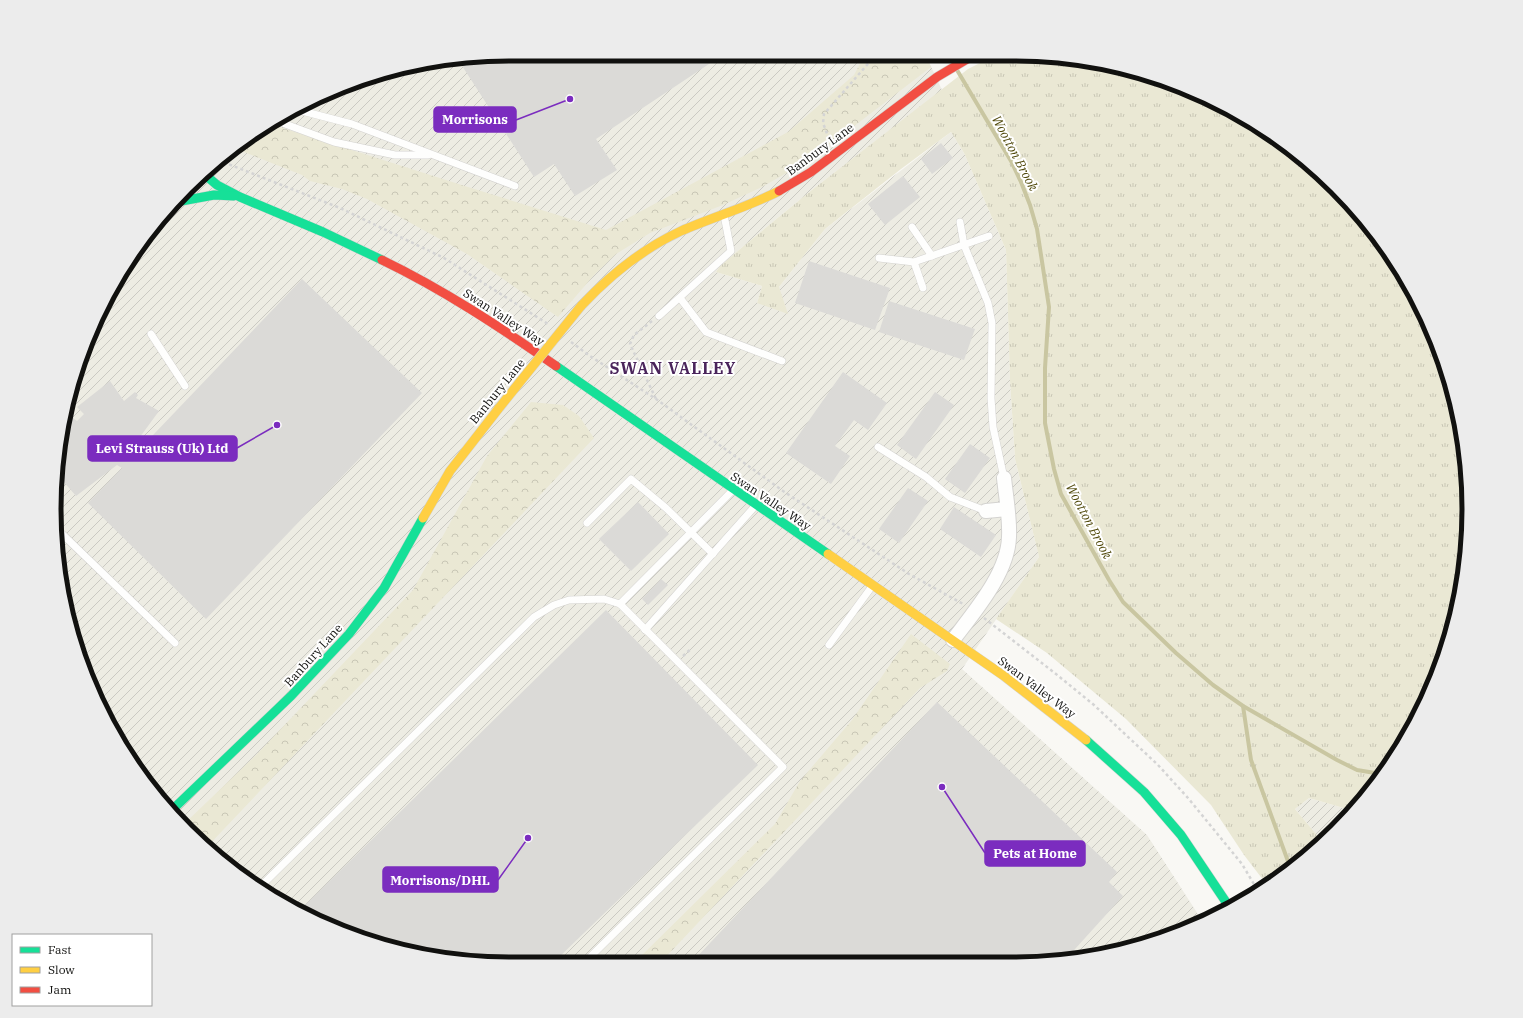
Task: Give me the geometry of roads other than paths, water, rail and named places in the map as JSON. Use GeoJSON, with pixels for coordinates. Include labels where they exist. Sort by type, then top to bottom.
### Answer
{"type":"FeatureCollection","features":[{"type":"Feature","properties":{"kind":"street","name":"Banbury Lane"},"geometry":{"type":"LineString","coordinates":[[175,807],[298,691],[355,627],[376,600],[394,572],[436,494],[454,466],[581,306],[602,283],[626,264],[655,245],[692,226],[768,196],[791,185],[836,154],[937,77],[964,61]]}},
{"type":"Feature","properties":{"kind":"street","name":"Swan Valley Way"},"geometry":{"type":"LineString","coordinates":[[208,177],[217,185],[240,197],[323,232],[403,270],[485,317],[1004,676],[1076,731],[1144,792],[1181,835],[1228,902]]}},
{"type":"Feature","properties":{"kind":"street","name":"Swan Valley Way"},"geometry":{"type":"LineString","coordinates":[[184,200],[214,195],[240,197]]}},
{"type":"Feature","properties":{"kind":"street"},"geometry":{"type":"LineString","coordinates":[[953,640],[989,592],[1006,555],[1010,537],[1004,478]]}},
{"type":"Feature","properties":{"kind":"street"},"geometry":{"type":"LineString","coordinates":[[986,511],[1008,509]]}},
{"type":"Feature","properties":{"kind":"lane"},"geometry":{"type":"LineString","coordinates":[[303,111],[352,124],[515,186]]}},
{"type":"Feature","properties":{"kind":"lane"},"geometry":{"type":"LineString","coordinates":[[282,123],[341,143],[394,155],[432,155]]}},
{"type":"Feature","properties":{"kind":"lane"},"geometry":{"type":"LineString","coordinates":[[659,316],[731,251],[724,214]]}},
{"type":"Feature","properties":{"kind":"lane"},"geometry":{"type":"LineString","coordinates":[[960,222],[964,245],[988,303],[992,323],[991,398],[993,427],[1004,478]]}},
{"type":"Feature","properties":{"kind":"lane"},"geometry":{"type":"LineString","coordinates":[[912,226],[932,256]]}},
{"type":"Feature","properties":{"kind":"lane"},"geometry":{"type":"LineString","coordinates":[[879,258],[914,262],[989,236]]}},
{"type":"Feature","properties":{"kind":"lane"},"geometry":{"type":"LineString","coordinates":[[914,262],[922,288]]}},
{"type":"Feature","properties":{"kind":"lane"},"geometry":{"type":"LineString","coordinates":[[680,298],[706,332],[782,361]]}},
{"type":"Feature","properties":{"kind":"lane"},"geometry":{"type":"LineString","coordinates":[[151,334],[185,386]]}},
{"type":"Feature","properties":{"kind":"lane"},"geometry":{"type":"LineString","coordinates":[[878,447],[926,477],[950,497],[986,511]]}},
{"type":"Feature","properties":{"kind":"lane"},"geometry":{"type":"LineString","coordinates":[[587,523],[631,479],[666,508],[713,554]]}},
{"type":"Feature","properties":{"kind":"lane"},"geometry":{"type":"LineString","coordinates":[[620,604],[733,490]]}},
{"type":"Feature","properties":{"kind":"lane"},"geometry":{"type":"LineString","coordinates":[[645,630],[756,505]]}},
{"type":"Feature","properties":{"kind":"lane"},"geometry":{"type":"LineString","coordinates":[[62,534],[175,643]]}},
{"type":"Feature","properties":{"kind":"lane"},"geometry":{"type":"LineString","coordinates":[[829,645],[874,585]]}},
{"type":"Feature","properties":{"kind":"lane"},"geometry":{"type":"LineString","coordinates":[[264,883],[534,617],[554,605],[569,600],[604,599],[620,604],[783,767],[590,957]]}},
{"type":"Feature","properties":{"kind":"waterway","name":"Wootton Brook"},"geometry":{"type":"LineString","coordinates":[[957,70],[1011,161],[1030,205],[1037,229],[1049,307],[1045,368],[1045,423],[1054,469],[1061,494],[1109,580],[1123,602],[1176,653],[1213,685],[1243,706],[1337,760],[1357,770],[1375,773]]}},
{"type":"Feature","properties":{"kind":"waterway"},"geometry":{"type":"LineString","coordinates":[[1243,706],[1251,760],[1289,863]]}},
{"type":"Feature","properties":{"kind":"place","name":"Morrisons"},"geometry":{"type":"Point","coordinates":[570,99]}},
{"type":"Feature","properties":{"kind":"place","name":"Levi Strauss (Uk) Ltd"},"geometry":{"type":"Point","coordinates":[277,425]}},
{"type":"Feature","properties":{"kind":"place","name":"Pets at Home"},"geometry":{"type":"Point","coordinates":[942,787]}},
{"type":"Feature","properties":{"kind":"place","name":"Morrisons/DHL"},"geometry":{"type":"Point","coordinates":[528,838]}},
{"type":"Feature","properties":{"kind":"district","name":"SWAN VALLEY"},"geometry":{"type":"Point","coordinates":[673,368]}}]}
